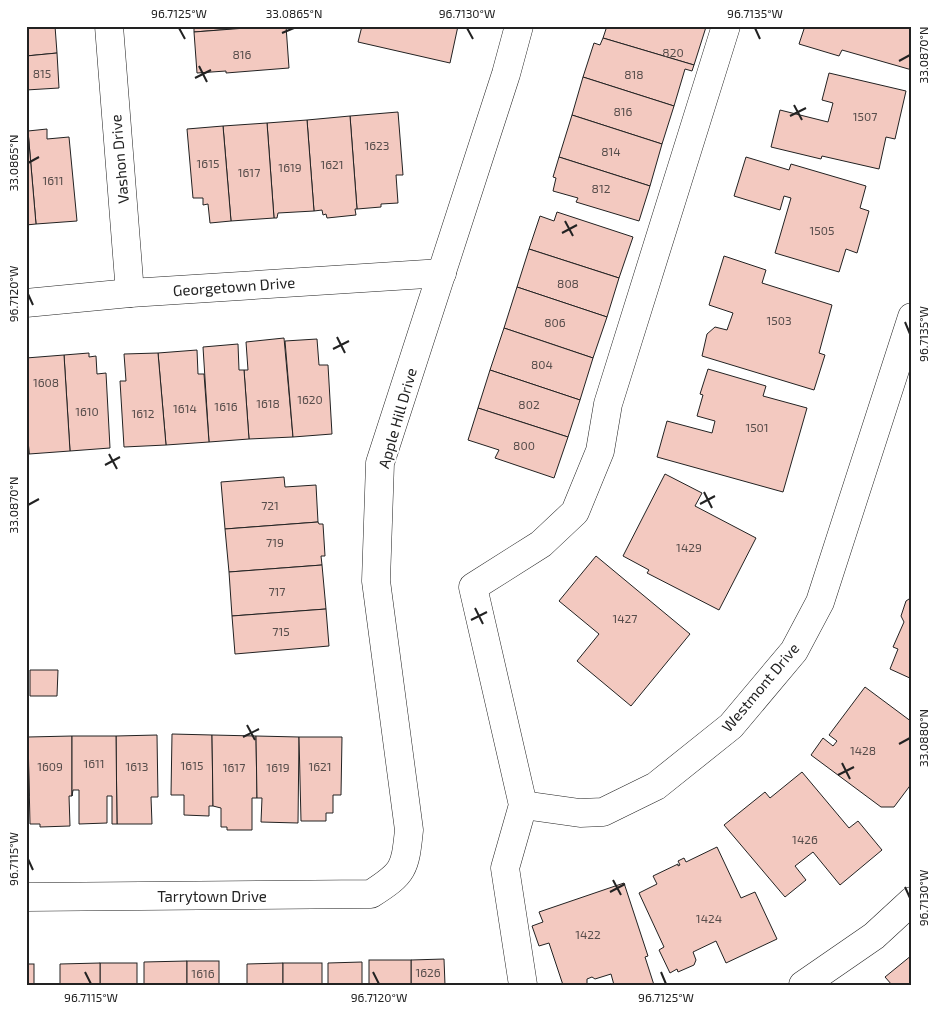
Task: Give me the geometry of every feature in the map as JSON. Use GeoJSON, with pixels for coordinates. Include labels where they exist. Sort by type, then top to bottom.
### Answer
{"type":"FeatureCollection","features":[{"type":"Feature","properties":{"kind":"street","name":"Vashon Drive"},"geometry":{"type":"LineString","coordinates":[[109,26],[130,292]]}},
{"type":"Feature","properties":{"kind":"street","name":"Apple Hill Drive"},"geometry":{"type":"LineString","coordinates":[[393,880],[406,861],[409,830],[376,581],[380,463],[506,74],[519,26]]}},
{"type":"Feature","properties":{"kind":"street"},"geometry":{"type":"LineString","coordinates":[[523,985],[505,868],[523,805],[473,587],[541,544],[575,512],[600,451],[608,404],[726,26]]}},
{"type":"Feature","properties":{"kind":"street","name":"Georgetown Drive"},"geometry":{"type":"LineString","coordinates":[[26,303],[130,292],[442,273]]}},
{"type":"Feature","properties":{"kind":"street","name":"Westmont Drive"},"geometry":{"type":"LineString","coordinates":[[523,805],[580,813],[603,812],[656,786],[731,726],[794,651],[820,602],[912,318]]}},
{"type":"Feature","properties":{"kind":"street","name":"Tarrytown Drive"},"geometry":{"type":"LineString","coordinates":[[26,897],[371,894],[393,880]]}},
{"type":"Feature","properties":{"kind":"street"},"geometry":{"type":"LineString","coordinates":[[803,985],[874,936],[912,901]]}},
{"type":"Feature","properties":{"kind":"building"},"geometry":{"type":"Polygon","coordinates":[[[26,26],[55,26],[57,53],[26,56],[26,26]]]}},
{"type":"Feature","properties":{"kind":"building"},"geometry":{"type":"Polygon","coordinates":[[[194,26],[272,26],[194,32],[194,26]]]}},
{"type":"Feature","properties":{"kind":"building"},"geometry":{"type":"Polygon","coordinates":[[[286,26],[289,68],[226,73],[226,71],[197,73],[194,32],[286,26]]]}},
{"type":"Feature","properties":{"kind":"building"},"geometry":{"type":"Polygon","coordinates":[[[362,26],[458,26],[450,63],[358,42],[362,26]]]}},
{"type":"Feature","properties":{"kind":"building"},"geometry":{"type":"Polygon","coordinates":[[[607,26],[706,27],[694,65],[603,38],[607,26]]]}},
{"type":"Feature","properties":{"kind":"building"},"geometry":{"type":"Polygon","coordinates":[[[805,26],[912,26],[912,70],[842,50],[839,56],[799,44],[805,26]]]}},
{"type":"Feature","properties":{"kind":"building"},"geometry":{"type":"Polygon","coordinates":[[[603,38],[694,65],[692,71],[685,69],[674,106],[583,77],[594,43],[600,45],[603,38]]]}},
{"type":"Feature","properties":{"kind":"building"},"geometry":{"type":"Polygon","coordinates":[[[57,53],[59,88],[26,90],[26,56],[57,53]]]}},
{"type":"Feature","properties":{"kind":"building"},"geometry":{"type":"Polygon","coordinates":[[[829,73],[906,91],[895,139],[886,137],[879,169],[822,156],[821,159],[771,147],[780,110],[828,122],[833,103],[822,100],[829,73]]]}},
{"type":"Feature","properties":{"kind":"building"},"geometry":{"type":"Polygon","coordinates":[[[583,77],[674,106],[662,144],[572,115],[583,77]]]}},
{"type":"Feature","properties":{"kind":"building"},"geometry":{"type":"Polygon","coordinates":[[[398,112],[403,175],[396,175],[398,203],[357,209],[350,116],[398,112]]]}},
{"type":"Feature","properties":{"kind":"building"},"geometry":{"type":"Polygon","coordinates":[[[572,115],[662,144],[650,186],[559,157],[572,115]]]}},
{"type":"Feature","properties":{"kind":"building"},"geometry":{"type":"Polygon","coordinates":[[[350,116],[356,215],[327,218],[326,214],[323,215],[322,210],[314,211],[307,120],[350,116]]]}},
{"type":"Feature","properties":{"kind":"building"},"geometry":{"type":"Polygon","coordinates":[[[307,120],[314,211],[278,213],[277,218],[274,218],[267,123],[307,120]]]}},
{"type":"Feature","properties":{"kind":"building"},"geometry":{"type":"Polygon","coordinates":[[[267,123],[274,218],[231,221],[223,126],[267,123]]]}},
{"type":"Feature","properties":{"kind":"building"},"geometry":{"type":"Polygon","coordinates":[[[223,126],[231,221],[210,223],[208,204],[203,205],[203,198],[193,198],[187,129],[223,126]]]}},
{"type":"Feature","properties":{"kind":"building"},"geometry":{"type":"Polygon","coordinates":[[[47,129],[47,139],[69,137],[77,221],[36,224],[28,131],[47,129]]]}},
{"type":"Feature","properties":{"kind":"building"},"geometry":{"type":"Polygon","coordinates":[[[26,131],[28,131],[36,224],[26,225],[26,131]]]}},
{"type":"Feature","properties":{"kind":"building"},"geometry":{"type":"Polygon","coordinates":[[[559,157],[650,186],[639,221],[576,202],[578,198],[553,191],[556,178],[553,177],[559,157]]]}},
{"type":"Feature","properties":{"kind":"building"},"geometry":{"type":"Polygon","coordinates":[[[746,157],[789,170],[791,164],[866,186],[860,208],[869,211],[857,253],[846,249],[839,272],[775,253],[791,198],[784,196],[780,210],[734,196],[746,157]]]}},
{"type":"Feature","properties":{"kind":"building"},"geometry":{"type":"Polygon","coordinates":[[[557,212],[633,237],[619,278],[529,249],[540,216],[554,221],[557,212]]]}},
{"type":"Feature","properties":{"kind":"building"},"geometry":{"type":"Polygon","coordinates":[[[529,249],[619,278],[607,317],[517,287],[529,249]]]}},
{"type":"Feature","properties":{"kind":"building"},"geometry":{"type":"Polygon","coordinates":[[[724,256],[766,270],[762,283],[832,305],[819,353],[825,355],[814,390],[702,356],[707,334],[715,327],[727,330],[733,313],[709,305],[724,256]]]}},
{"type":"Feature","properties":{"kind":"building"},"geometry":{"type":"Polygon","coordinates":[[[517,287],[607,317],[593,358],[504,328],[517,287]]]}},
{"type":"Feature","properties":{"kind":"building"},"geometry":{"type":"Polygon","coordinates":[[[504,328],[593,358],[580,400],[490,370],[504,328]]]}},
{"type":"Feature","properties":{"kind":"building"},"geometry":{"type":"Polygon","coordinates":[[[284,338],[293,437],[249,439],[244,370],[248,370],[246,342],[284,338]]]}},
{"type":"Feature","properties":{"kind":"building"},"geometry":{"type":"Polygon","coordinates":[[[317,339],[319,365],[328,365],[332,434],[293,437],[285,341],[317,339]]]}},
{"type":"Feature","properties":{"kind":"building"},"geometry":{"type":"Polygon","coordinates":[[[238,344],[239,370],[244,370],[249,439],[209,442],[203,347],[238,344]]]}},
{"type":"Feature","properties":{"kind":"building"},"geometry":{"type":"Polygon","coordinates":[[[197,350],[198,374],[204,374],[209,442],[166,445],[158,353],[197,350]]]}},
{"type":"Feature","properties":{"kind":"building"},"geometry":{"type":"Polygon","coordinates":[[[89,353],[89,357],[96,356],[97,374],[106,373],[110,448],[70,451],[64,355],[89,353]]]}},
{"type":"Feature","properties":{"kind":"building"},"geometry":{"type":"Polygon","coordinates":[[[158,353],[166,445],[124,447],[120,381],[126,381],[124,354],[158,353]]]}},
{"type":"Feature","properties":{"kind":"building"},"geometry":{"type":"Polygon","coordinates":[[[64,355],[70,451],[29,454],[26,358],[64,355]]]}},
{"type":"Feature","properties":{"kind":"building"},"geometry":{"type":"Polygon","coordinates":[[[708,369],[766,386],[763,396],[807,408],[783,492],[657,457],[667,421],[712,433],[715,421],[697,416],[703,395],[700,394],[708,369]]]}},
{"type":"Feature","properties":{"kind":"building"},"geometry":{"type":"Polygon","coordinates":[[[490,370],[580,400],[568,437],[478,408],[490,370]]]}},
{"type":"Feature","properties":{"kind":"building"},"geometry":{"type":"Polygon","coordinates":[[[26,405],[29,454],[26,454],[26,405]]]}},
{"type":"Feature","properties":{"kind":"building"},"geometry":{"type":"Polygon","coordinates":[[[478,408],[568,437],[554,478],[495,458],[499,450],[468,440],[478,408]]]}},
{"type":"Feature","properties":{"kind":"building"},"geometry":{"type":"Polygon","coordinates":[[[665,474],[702,493],[695,506],[756,538],[719,610],[647,573],[649,570],[623,556],[665,474]]]}},
{"type":"Feature","properties":{"kind":"building"},"geometry":{"type":"Polygon","coordinates":[[[284,477],[285,487],[316,485],[318,522],[225,529],[221,482],[284,477]]]}},
{"type":"Feature","properties":{"kind":"building"},"geometry":{"type":"Polygon","coordinates":[[[318,522],[323,524],[325,556],[321,556],[322,565],[229,572],[225,529],[318,522]]]}},
{"type":"Feature","properties":{"kind":"building"},"geometry":{"type":"Polygon","coordinates":[[[596,556],[690,634],[631,706],[577,661],[599,634],[559,601],[596,556]]]}},
{"type":"Feature","properties":{"kind":"building"},"geometry":{"type":"Polygon","coordinates":[[[322,565],[326,609],[232,616],[229,572],[322,565]]]}},
{"type":"Feature","properties":{"kind":"building"},"geometry":{"type":"Polygon","coordinates":[[[912,597],[912,679],[890,669],[898,649],[893,647],[904,622],[901,616],[906,601],[912,597]]]}},
{"type":"Feature","properties":{"kind":"building"},"geometry":{"type":"Polygon","coordinates":[[[326,609],[329,646],[235,654],[232,616],[326,609]]]}},
{"type":"Feature","properties":{"kind":"building"},"geometry":{"type":"Polygon","coordinates":[[[30,670],[58,670],[57,696],[30,696],[30,670]]]}},
{"type":"Feature","properties":{"kind":"building"},"geometry":{"type":"Polygon","coordinates":[[[865,687],[912,722],[912,783],[894,807],[881,807],[811,755],[823,738],[833,746],[837,741],[829,735],[865,687]]]}},
{"type":"Feature","properties":{"kind":"building"},"geometry":{"type":"Polygon","coordinates":[[[172,734],[212,735],[213,806],[209,806],[209,816],[184,815],[184,795],[171,795],[172,734]]]}},
{"type":"Feature","properties":{"kind":"building"},"geometry":{"type":"Polygon","coordinates":[[[157,735],[158,797],[151,797],[152,824],[117,824],[116,736],[157,735]]]}},
{"type":"Feature","properties":{"kind":"building"},"geometry":{"type":"Polygon","coordinates":[[[212,735],[256,736],[257,798],[252,798],[252,830],[227,830],[227,827],[221,827],[221,808],[213,806],[212,735]]]}},
{"type":"Feature","properties":{"kind":"building"},"geometry":{"type":"Polygon","coordinates":[[[72,736],[72,796],[69,796],[70,826],[40,827],[40,824],[30,824],[28,737],[72,736]]]}},
{"type":"Feature","properties":{"kind":"building"},"geometry":{"type":"Polygon","coordinates":[[[72,736],[116,736],[117,824],[112,824],[112,796],[107,796],[107,823],[79,824],[79,790],[73,790],[72,796],[72,736]]]}},
{"type":"Feature","properties":{"kind":"building"},"geometry":{"type":"Polygon","coordinates":[[[256,736],[299,737],[298,823],[261,822],[262,798],[257,798],[256,736]]]}},
{"type":"Feature","properties":{"kind":"building"},"geometry":{"type":"Polygon","coordinates":[[[26,737],[28,737],[29,796],[26,796],[26,737]]]}},
{"type":"Feature","properties":{"kind":"building"},"geometry":{"type":"Polygon","coordinates":[[[299,737],[342,737],[341,795],[333,795],[333,813],[326,813],[326,821],[301,821],[299,737]]]}},
{"type":"Feature","properties":{"kind":"building"},"geometry":{"type":"Polygon","coordinates":[[[802,772],[849,828],[858,821],[882,850],[840,885],[813,852],[795,866],[806,880],[785,897],[724,825],[765,792],[770,798],[802,772]]]}},
{"type":"Feature","properties":{"kind":"building"},"geometry":{"type":"Polygon","coordinates":[[[717,847],[741,898],[755,892],[777,939],[726,963],[716,941],[693,952],[696,960],[694,965],[678,972],[677,969],[670,973],[659,950],[664,947],[639,893],[657,884],[653,876],[678,864],[678,866],[680,865],[678,861],[684,858],[686,862],[717,847]]]}},
{"type":"Feature","properties":{"kind":"building"},"geometry":{"type":"Polygon","coordinates":[[[624,883],[648,956],[645,957],[654,985],[614,985],[611,974],[595,979],[592,977],[587,979],[587,985],[563,985],[549,943],[539,946],[532,926],[543,922],[539,912],[624,883]]]}},
{"type":"Feature","properties":{"kind":"building"},"geometry":{"type":"Polygon","coordinates":[[[912,955],[912,985],[892,985],[885,977],[912,955]]]}},
{"type":"Feature","properties":{"kind":"building"},"geometry":{"type":"Polygon","coordinates":[[[444,959],[445,985],[411,985],[411,960],[444,959]]]}},
{"type":"Feature","properties":{"kind":"building"},"geometry":{"type":"Polygon","coordinates":[[[369,960],[411,960],[411,985],[369,985],[369,960]]]}},
{"type":"Feature","properties":{"kind":"building"},"geometry":{"type":"Polygon","coordinates":[[[187,961],[187,985],[144,985],[144,962],[187,961]]]}},
{"type":"Feature","properties":{"kind":"building"},"geometry":{"type":"Polygon","coordinates":[[[187,961],[219,961],[219,985],[187,985],[187,961]]]}},
{"type":"Feature","properties":{"kind":"building"},"geometry":{"type":"Polygon","coordinates":[[[362,962],[362,985],[328,985],[328,963],[362,962]]]}},
{"type":"Feature","properties":{"kind":"building"},"geometry":{"type":"Polygon","coordinates":[[[100,963],[137,963],[137,985],[100,985],[100,963]]]}},
{"type":"Feature","properties":{"kind":"building"},"geometry":{"type":"Polygon","coordinates":[[[100,963],[100,985],[60,985],[60,964],[100,963]]]}},
{"type":"Feature","properties":{"kind":"building"},"geometry":{"type":"Polygon","coordinates":[[[283,963],[283,985],[247,985],[247,964],[283,963]]]}},
{"type":"Feature","properties":{"kind":"building"},"geometry":{"type":"Polygon","coordinates":[[[283,963],[322,963],[322,985],[283,985],[283,963]]]}},
{"type":"Feature","properties":{"kind":"building"},"geometry":{"type":"Polygon","coordinates":[[[26,964],[34,964],[34,985],[26,985],[26,964]]]}}]}
